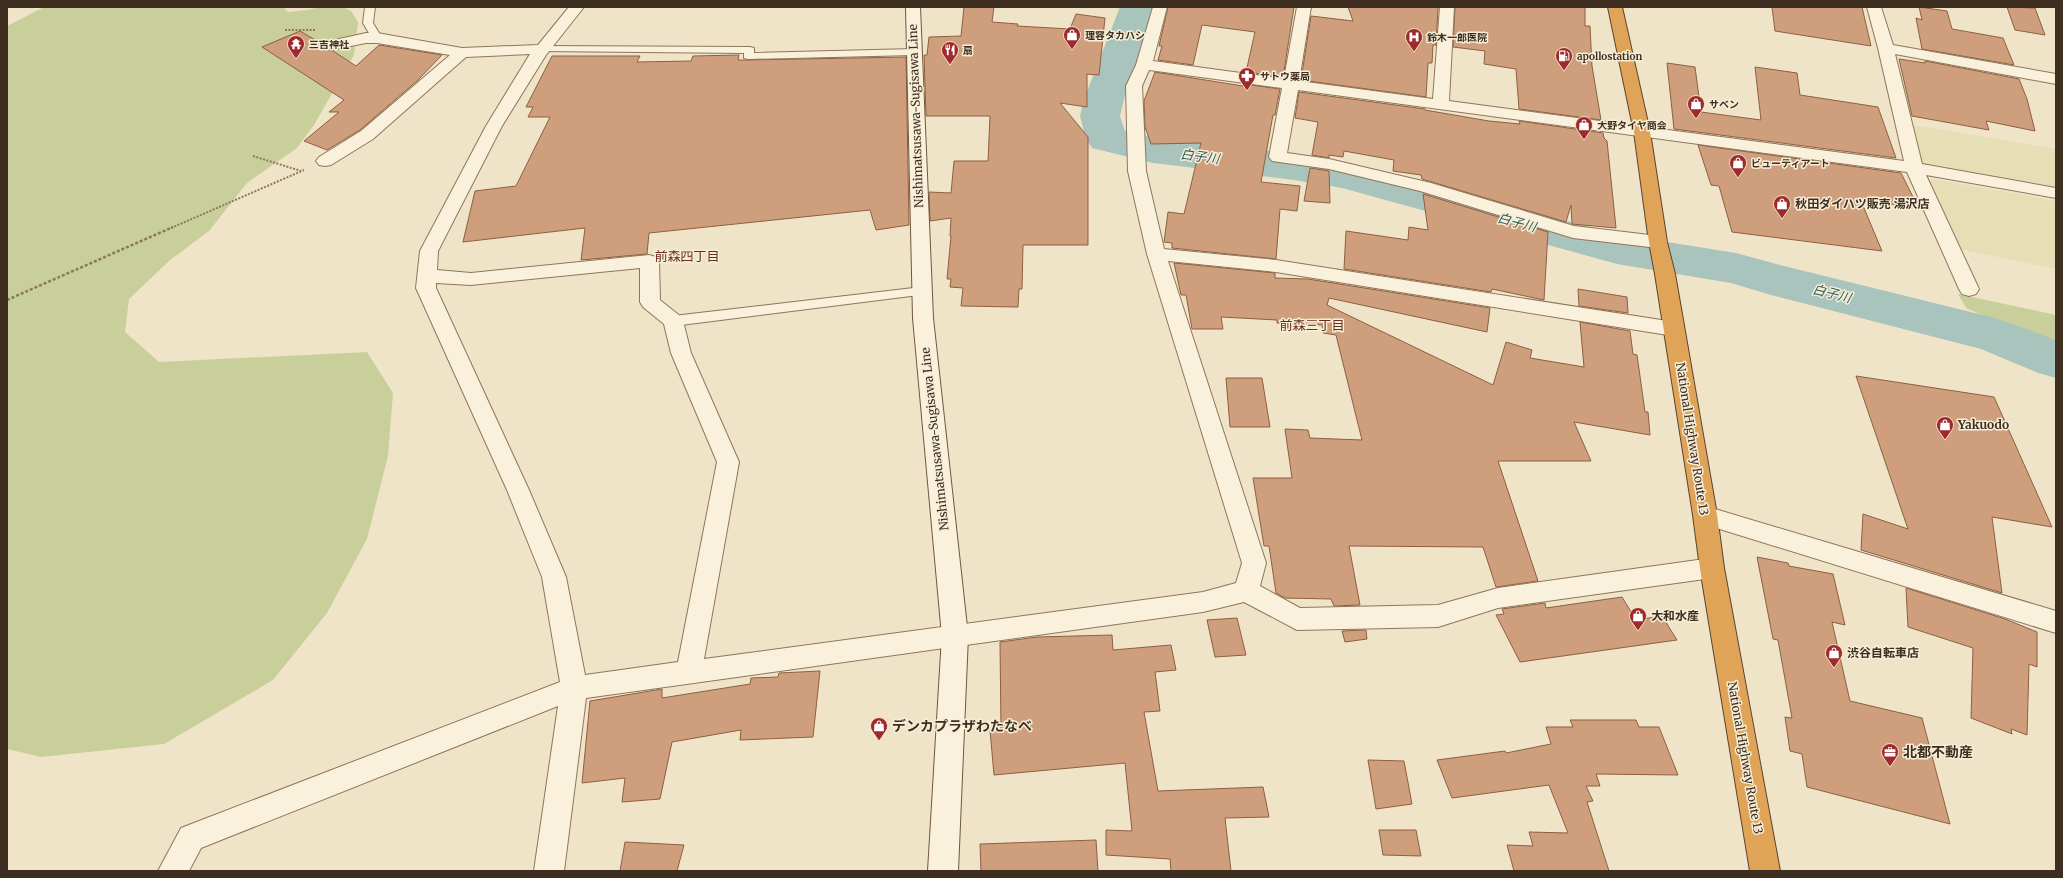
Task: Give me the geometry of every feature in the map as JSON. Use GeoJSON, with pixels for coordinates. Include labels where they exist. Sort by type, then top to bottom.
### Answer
{"type":"FeatureCollection","features":[{"type":"Feature","properties":{"kind":"highway","name":"National Highway Route 13"},"geometry":{"type":"LineString","coordinates":[[1615,7],[1642,132],[1658,242],[1665,274],[1705,515],[1712,568],[1765,871]]}},
{"type":"Feature","properties":{"kind":"street"},"geometry":{"type":"LineString","coordinates":[[549,871],[574,688],[554,577],[518,490],[426,288],[429,251],[494,126],[542,49],[577,7]]}},
{"type":"Feature","properties":{"kind":"street","name":"Nishimatsusawa-Sugisawa Line"},"geometry":{"type":"LineString","coordinates":[[913,7],[923,318],[956,636],[943,871]]}},
{"type":"Feature","properties":{"kind":"street"},"geometry":{"type":"LineString","coordinates":[[1160,7],[1144,65],[1134,86],[1136,170],[1156,254],[1254,563],[1246,591]]}},
{"type":"Feature","properties":{"kind":"street"},"geometry":{"type":"LineString","coordinates":[[1304,7],[1289,84],[1278,157],[1329,164],[1425,187],[1573,232],[1658,242]]}},
{"type":"Feature","properties":{"kind":"street"},"geometry":{"type":"LineString","coordinates":[[1441,104],[1447,7]]}},
{"type":"Feature","properties":{"kind":"street"},"geometry":{"type":"LineString","coordinates":[[1874,7],[1886,48],[1914,168],[1969,289]]}},
{"type":"Feature","properties":{"kind":"street"},"geometry":{"type":"LineString","coordinates":[[331,45],[366,38],[377,38],[462,52],[542,49]]}},
{"type":"Feature","properties":{"kind":"street"},"geometry":{"type":"LineString","coordinates":[[1886,48],[2056,79]]}},
{"type":"Feature","properties":{"kind":"street"},"geometry":{"type":"LineString","coordinates":[[325,161],[367,135],[462,52]]}},
{"type":"Feature","properties":{"kind":"street"},"geometry":{"type":"LineString","coordinates":[[1144,65],[1914,168],[2056,193]]}},
{"type":"Feature","properties":{"kind":"street"},"geometry":{"type":"LineString","coordinates":[[1156,254],[1276,266],[1674,329]]}},
{"type":"Feature","properties":{"kind":"street"},"geometry":{"type":"LineString","coordinates":[[427,276],[471,279],[649,261],[650,302],[673,321],[681,353],[728,462],[689,672]]}},
{"type":"Feature","properties":{"kind":"street"},"geometry":{"type":"LineString","coordinates":[[1705,515],[2056,622]]}},
{"type":"Feature","properties":{"kind":"street"},"geometry":{"type":"LineString","coordinates":[[172,871],[191,838],[574,688],[1203,602],[1246,591],[1297,618],[1438,616],[1498,598],[1712,568]]}},
{"type":"Feature","properties":{"kind":"lane"},"geometry":{"type":"LineString","coordinates":[[370,7],[372,10],[368,23],[377,38]]}},
{"type":"Feature","properties":{"kind":"lane"},"geometry":{"type":"LineString","coordinates":[[542,49],[750,50],[748,56],[914,52]]}},
{"type":"Feature","properties":{"kind":"lane"},"geometry":{"type":"LineString","coordinates":[[673,321],[922,291]]}},
{"type":"Feature","properties":{"kind":"path"},"geometry":{"type":"LineString","coordinates":[[253,156],[301,172]]}},
{"type":"Feature","properties":{"kind":"path"},"geometry":{"type":"LineString","coordinates":[[7,300],[325,161]]}},
{"type":"Feature","properties":{"kind":"shaded area"},"geometry":{"type":"Polygon","coordinates":[[[1913,125],[2056,149],[2056,188],[1927,166],[1922,162],[1913,125]]]}},
{"type":"Feature","properties":{"kind":"shaded area"},"geometry":{"type":"Polygon","coordinates":[[[1927,178],[2056,201],[2056,269],[1960,249],[1927,178]]]}},
{"type":"Feature","properties":{"kind":"green space"},"geometry":{"type":"Polygon","coordinates":[[[44,7],[283,7],[288,12],[321,7],[343,7],[351,11],[358,22],[354,55],[314,125],[297,148],[247,183],[209,231],[169,261],[129,299],[125,332],[159,362],[367,352],[393,393],[388,456],[367,539],[327,613],[273,680],[164,744],[41,757],[7,749],[7,26],[44,7]]]}},
{"type":"Feature","properties":{"kind":"green space"},"geometry":{"type":"Polygon","coordinates":[[[1958,294],[2056,315],[2056,348],[1966,308],[1958,294]]]}},
{"type":"Feature","properties":{"kind":"building"},"geometry":{"type":"Polygon","coordinates":[[[964,7],[994,7],[992,22],[1018,24],[1017,26],[1070,29],[1076,14],[1105,18],[1099,75],[1087,74],[1087,107],[1060,103],[1088,137],[1088,245],[1023,245],[1022,289],[1019,289],[1018,307],[961,306],[963,288],[950,287],[951,279],[947,279],[951,218],[930,221],[929,192],[951,193],[954,161],[988,161],[990,116],[926,116],[924,55],[927,55],[929,37],[961,36],[964,7]]]}},
{"type":"Feature","properties":{"kind":"building"},"geometry":{"type":"Polygon","coordinates":[[[1168,7],[1294,7],[1283,77],[1246,72],[1255,32],[1202,25],[1193,65],[1158,60],[1162,46],[1159,46],[1168,7]]]}},
{"type":"Feature","properties":{"kind":"building"},"geometry":{"type":"Polygon","coordinates":[[[1348,7],[1438,7],[1436,45],[1433,45],[1432,63],[1428,63],[1426,97],[1301,80],[1311,16],[1353,21],[1348,7]]]}},
{"type":"Feature","properties":{"kind":"building"},"geometry":{"type":"Polygon","coordinates":[[[1455,7],[1585,7],[1585,26],[1590,26],[1592,66],[1601,120],[1519,109],[1516,69],[1484,64],[1485,51],[1453,47],[1455,7]]]}},
{"type":"Feature","properties":{"kind":"building"},"geometry":{"type":"Polygon","coordinates":[[[1772,7],[1862,7],[1871,46],[1775,31],[1772,7]]]}},
{"type":"Feature","properties":{"kind":"building"},"geometry":{"type":"Polygon","coordinates":[[[1919,7],[1947,11],[1952,29],[2003,38],[2014,65],[1922,49],[1916,18],[1922,20],[1919,7]]]}},
{"type":"Feature","properties":{"kind":"building"},"geometry":{"type":"Polygon","coordinates":[[[2007,7],[2035,8],[2045,35],[2015,30],[2007,7]]]}},
{"type":"Feature","properties":{"kind":"building"},"geometry":{"type":"Polygon","coordinates":[[[300,31],[322,44],[325,49],[333,51],[356,66],[379,45],[442,55],[418,80],[360,130],[327,150],[304,141],[339,112],[329,112],[344,100],[262,47],[300,31]]]}},
{"type":"Feature","properties":{"kind":"building"},"geometry":{"type":"Polygon","coordinates":[[[739,55],[738,60],[906,57],[909,225],[876,230],[870,210],[649,233],[647,254],[581,260],[585,228],[463,242],[475,191],[516,186],[550,117],[528,117],[533,107],[526,107],[552,56],[640,56],[637,62],[691,61],[693,56],[739,55]]]}},
{"type":"Feature","properties":{"kind":"building"},"geometry":{"type":"Polygon","coordinates":[[[1899,59],[1925,63],[1925,61],[2019,79],[2027,99],[2035,131],[1986,121],[1989,130],[1912,116],[1899,59]]]}},
{"type":"Feature","properties":{"kind":"building"},"geometry":{"type":"Polygon","coordinates":[[[1667,63],[1695,67],[1701,112],[1761,120],[1755,67],[1797,73],[1800,95],[1878,107],[1896,158],[1674,129],[1667,63]]]}},
{"type":"Feature","properties":{"kind":"building"},"geometry":{"type":"Polygon","coordinates":[[[1155,72],[1243,86],[1243,84],[1280,89],[1275,115],[1273,115],[1261,182],[1300,186],[1297,211],[1280,209],[1276,259],[1172,248],[1172,243],[1164,242],[1168,212],[1184,214],[1201,143],[1151,144],[1145,127],[1144,101],[1155,72]]]}},
{"type":"Feature","properties":{"kind":"building"},"geometry":{"type":"Polygon","coordinates":[[[1299,92],[1425,109],[1489,121],[1520,124],[1519,121],[1603,133],[1604,138],[1607,141],[1616,228],[1572,224],[1571,205],[1566,222],[1422,179],[1421,175],[1393,171],[1394,160],[1344,151],[1343,157],[1329,155],[1329,158],[1312,155],[1318,122],[1295,118],[1299,92]]]}},
{"type":"Feature","properties":{"kind":"building"},"geometry":{"type":"Polygon","coordinates":[[[1698,145],[1901,173],[1918,207],[1861,201],[1882,251],[1732,232],[1719,186],[1711,185],[1698,145]]]}},
{"type":"Feature","properties":{"kind":"building"},"geometry":{"type":"Polygon","coordinates":[[[1310,168],[1329,171],[1330,203],[1304,201],[1310,168]]]}},
{"type":"Feature","properties":{"kind":"building"},"geometry":{"type":"Polygon","coordinates":[[[1423,194],[1548,232],[1544,300],[1492,289],[1491,292],[1344,269],[1346,231],[1408,240],[1409,227],[1428,230],[1423,194]]]}},
{"type":"Feature","properties":{"kind":"building"},"geometry":{"type":"Polygon","coordinates":[[[1174,263],[1275,273],[1275,278],[1308,279],[1490,308],[1487,332],[1329,298],[1327,305],[1493,385],[1506,342],[1532,350],[1530,358],[1584,367],[1580,322],[1630,331],[1633,354],[1637,355],[1645,412],[1648,412],[1650,435],[1574,422],[1591,461],[1498,461],[1538,581],[1496,587],[1483,547],[1349,546],[1360,605],[1334,606],[1331,599],[1285,598],[1276,593],[1269,546],[1264,546],[1253,478],[1292,478],[1285,429],[1308,430],[1310,438],[1362,440],[1336,335],[1323,333],[1322,325],[1277,323],[1277,320],[1221,317],[1223,329],[1192,329],[1186,295],[1181,295],[1174,263]]]}},
{"type":"Feature","properties":{"kind":"building"},"geometry":{"type":"Polygon","coordinates":[[[1578,289],[1627,297],[1628,313],[1579,306],[1578,289]]]}},
{"type":"Feature","properties":{"kind":"building","name":"Yakuodo"},"geometry":{"type":"Polygon","coordinates":[[[1856,376],[1994,397],[2052,527],[1992,517],[2002,593],[1861,550],[1863,514],[1908,529],[1856,376]]]}},
{"type":"Feature","properties":{"kind":"building"},"geometry":{"type":"Polygon","coordinates":[[[1226,378],[1262,378],[1270,427],[1230,427],[1226,378]]]}},
{"type":"Feature","properties":{"kind":"building"},"geometry":{"type":"Polygon","coordinates":[[[1757,557],[1788,563],[1789,566],[1833,574],[1845,625],[1832,622],[1850,701],[1922,718],[1950,824],[1807,787],[1802,754],[1790,751],[1785,717],[1792,718],[1778,640],[1773,639],[1757,557]]]}},
{"type":"Feature","properties":{"kind":"building"},"geometry":{"type":"Polygon","coordinates":[[[1906,588],[2005,619],[2037,632],[2037,667],[2029,664],[2027,735],[2011,729],[2012,734],[1971,718],[1973,648],[1908,627],[1906,588]]]}},
{"type":"Feature","properties":{"kind":"building"},"geometry":{"type":"Polygon","coordinates":[[[1622,597],[1636,620],[1662,616],[1677,640],[1520,662],[1496,615],[1504,614],[1502,609],[1545,603],[1546,608],[1622,597]]]}},
{"type":"Feature","properties":{"kind":"building"},"geometry":{"type":"Polygon","coordinates":[[[1237,618],[1246,655],[1215,657],[1207,620],[1237,618]]]}},
{"type":"Feature","properties":{"kind":"building"},"geometry":{"type":"Polygon","coordinates":[[[1366,630],[1367,639],[1345,642],[1342,631],[1366,630]]]}},
{"type":"Feature","properties":{"kind":"building"},"geometry":{"type":"Polygon","coordinates":[[[1112,635],[1113,650],[1171,645],[1176,670],[1155,672],[1160,711],[1144,712],[1158,791],[1263,787],[1269,817],[1225,818],[1231,871],[1171,871],[1170,859],[1106,855],[1106,830],[1132,831],[1125,763],[994,775],[990,730],[1001,729],[1000,642],[1037,637],[1112,635]]]}},
{"type":"Feature","properties":{"kind":"building"},"geometry":{"type":"Polygon","coordinates":[[[820,671],[813,737],[740,740],[741,730],[672,742],[660,799],[622,802],[625,778],[582,783],[590,701],[662,689],[662,698],[750,684],[751,678],[778,677],[779,673],[820,671]]]}},
{"type":"Feature","properties":{"kind":"building"},"geometry":{"type":"Polygon","coordinates":[[[1570,720],[1636,720],[1639,727],[1659,727],[1678,775],[1596,774],[1600,786],[1586,786],[1593,801],[1587,802],[1609,871],[1514,871],[1507,845],[1533,846],[1529,832],[1568,833],[1549,785],[1452,798],[1437,760],[1505,751],[1506,753],[1551,744],[1546,727],[1573,727],[1570,720]]]}},
{"type":"Feature","properties":{"kind":"building"},"geometry":{"type":"Polygon","coordinates":[[[1368,760],[1404,761],[1412,804],[1376,809],[1368,760]]]}},
{"type":"Feature","properties":{"kind":"building"},"geometry":{"type":"Polygon","coordinates":[[[1379,830],[1416,830],[1421,856],[1383,855],[1379,830]]]}},
{"type":"Feature","properties":{"kind":"building"},"geometry":{"type":"Polygon","coordinates":[[[1096,840],[1098,871],[981,871],[980,844],[1096,840]]]}},
{"type":"Feature","properties":{"kind":"building"},"geometry":{"type":"Polygon","coordinates":[[[625,842],[684,845],[677,871],[620,871],[625,842]]]}},
{"type":"Feature","properties":{"kind":"waterway","name":"白子川"},"geometry":{"type":"LineString","coordinates":[[1138,7],[1104,99],[1100,116],[1107,139],[1153,150],[1294,167],[1346,176],[1617,249],[1736,268],[1771,279],[1995,335],[2056,360]]}},
{"type":"Feature","properties":{"kind":"place","name":"理容タカハシ"},"geometry":{"type":"Point","coordinates":[1072,50]}},
{"type":"Feature","properties":{"kind":"place","name":"鈴木一郎医院"},"geometry":{"type":"Point","coordinates":[1414,52]}},
{"type":"Feature","properties":{"kind":"place","name":"三吉神社"},"geometry":{"type":"Point","coordinates":[296,59]}},
{"type":"Feature","properties":{"kind":"place","name":"扇"},"geometry":{"type":"Point","coordinates":[950,65]}},
{"type":"Feature","properties":{"kind":"place","name":"apollostation"},"geometry":{"type":"Point","coordinates":[1564,71]}},
{"type":"Feature","properties":{"kind":"place","name":"サトウ薬局"},"geometry":{"type":"Point","coordinates":[1247,91]}},
{"type":"Feature","properties":{"kind":"place","name":"サベン"},"geometry":{"type":"Point","coordinates":[1696,119]}},
{"type":"Feature","properties":{"kind":"place","name":"大野タイヤ商会"},"geometry":{"type":"Point","coordinates":[1584,140]}},
{"type":"Feature","properties":{"kind":"place","name":"ビューティアート"},"geometry":{"type":"Point","coordinates":[1738,178]}},
{"type":"Feature","properties":{"kind":"place","name":"秋田ダイハツ販売 湯沢店"},"geometry":{"type":"Point","coordinates":[1782,219]}},
{"type":"Feature","properties":{"kind":"place","name":"Yakuodo"},"geometry":{"type":"Point","coordinates":[1945,440]}},
{"type":"Feature","properties":{"kind":"place","name":"大和水産"},"geometry":{"type":"Point","coordinates":[1638,631]}},
{"type":"Feature","properties":{"kind":"place","name":"渋谷自転車店"},"geometry":{"type":"Point","coordinates":[1834,668]}},
{"type":"Feature","properties":{"kind":"place","name":"デンカプラザわたなべ"},"geometry":{"type":"Point","coordinates":[879,741]}},
{"type":"Feature","properties":{"kind":"place","name":"北都不動産"},"geometry":{"type":"Point","coordinates":[1890,767]}},
{"type":"Feature","properties":{"kind":"district","name":"前森四丁目"},"geometry":{"type":"Point","coordinates":[687,256]}},
{"type":"Feature","properties":{"kind":"district","name":"前森三丁目"},"geometry":{"type":"Point","coordinates":[1312,325]}}]}
